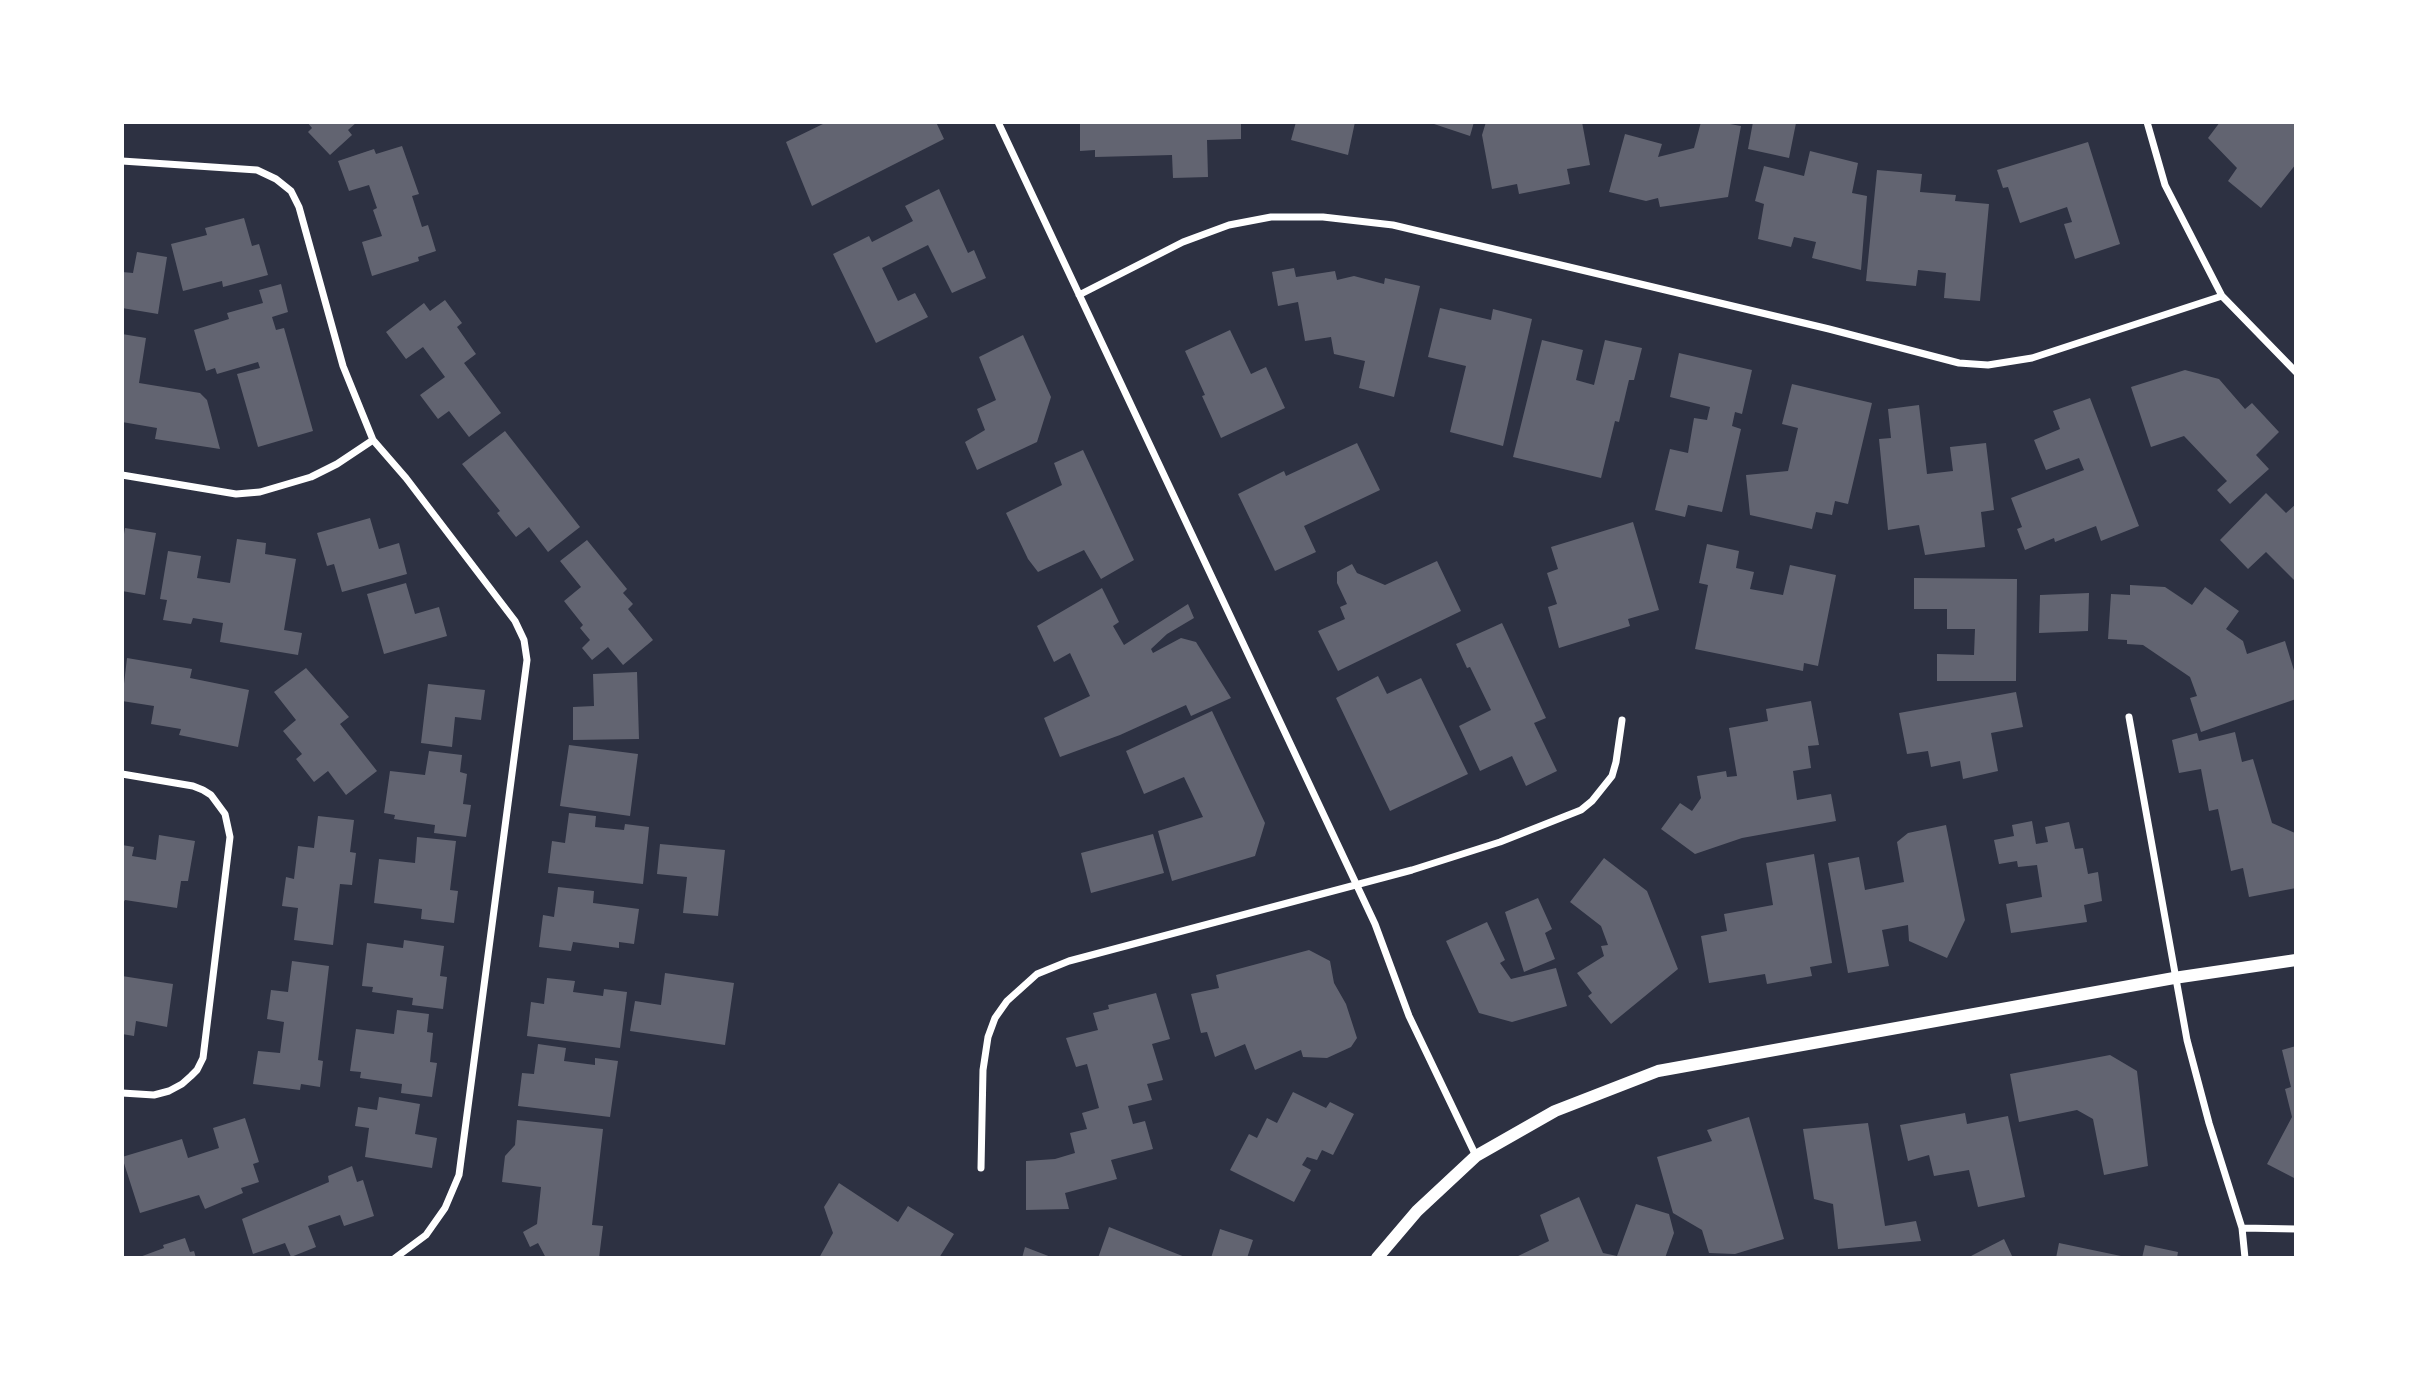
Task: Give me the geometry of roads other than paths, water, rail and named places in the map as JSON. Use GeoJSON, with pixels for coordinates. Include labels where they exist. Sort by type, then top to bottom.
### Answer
{"type":"FeatureCollection","features":[{"type":"Feature","properties":{"kind":"street"},"geometry":{"type":"LineString","coordinates":[[998,122],[1357,885],[1409,1016],[1476,1156]]}},
{"type":"Feature","properties":{"kind":"street"},"geometry":{"type":"LineString","coordinates":[[2147,122],[2165,184],[2222,296],[2295,372]]}},
{"type":"Feature","properties":{"kind":"street"},"geometry":{"type":"LineString","coordinates":[[122,161],[257,170],[276,179],[291,191],[299,207],[343,366],[373,440],[406,478],[515,621],[524,640],[527,660],[459,1175],[445,1208],[426,1235],[396,1258]]}},
{"type":"Feature","properties":{"kind":"street"},"geometry":{"type":"LineString","coordinates":[[1079,295],[1183,242],[1229,225],[1270,217],[1323,216],[1393,225],[1829,329],[1959,363],[1989,365],[2032,358],[2222,296]]}},
{"type":"Feature","properties":{"kind":"street"},"geometry":{"type":"LineString","coordinates":[[122,475],[236,494],[260,492],[311,477],[337,464],[373,440]]}},
{"type":"Feature","properties":{"kind":"street"},"geometry":{"type":"LineString","coordinates":[[2129,717],[2174,978],[2199,1087],[2242,1228],[2245,1258]]}},
{"type":"Feature","properties":{"kind":"street"},"geometry":{"type":"LineString","coordinates":[[981,1168],[983,1069],[988,1037],[995,1018],[1007,1001],[1037,974],[1069,961],[1357,885],[1500,842],[1581,810],[1612,776],[1622,720]]}},
{"type":"Feature","properties":{"kind":"street"},"geometry":{"type":"LineString","coordinates":[[122,774],[203,790],[211,795],[225,814],[230,837],[203,1058],[191,1076],[169,1091],[154,1095],[122,1094]]}},
{"type":"Feature","properties":{"kind":"street"},"geometry":{"type":"LineString","coordinates":[[1377,1258],[1417,1212],[1476,1156],[1555,1111],[1658,1071],[2174,978],[2295,960]]}},
{"type":"Feature","properties":{"kind":"street"},"geometry":{"type":"LineString","coordinates":[[2242,1228],[2295,1229]]}}]}
